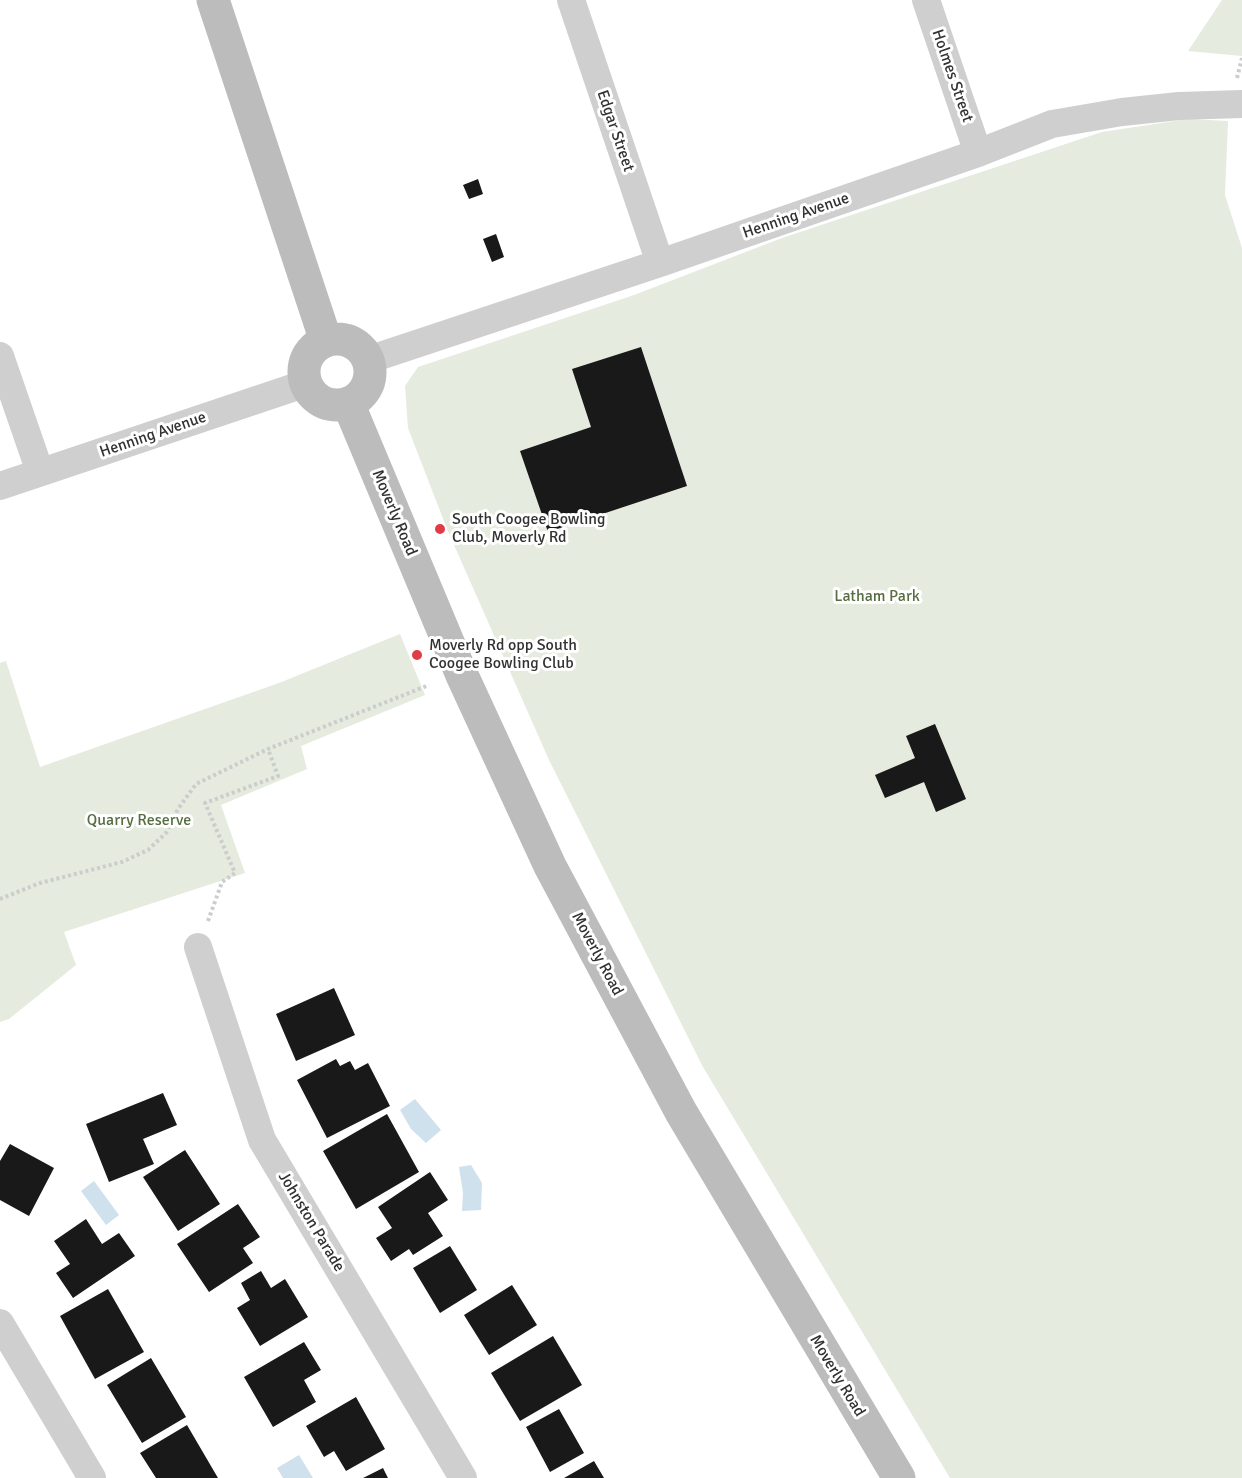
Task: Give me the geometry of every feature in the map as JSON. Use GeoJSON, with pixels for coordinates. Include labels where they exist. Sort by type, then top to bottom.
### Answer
{"type":"FeatureCollection","features":[{"type":"Feature","properties":{"kind":"street"},"geometry":{"type":"LineString","coordinates":[[213,0],[326,341]]}},
{"type":"Feature","properties":{"kind":"street","name":"Edgar Street"},"geometry":{"type":"LineString","coordinates":[[571,0],[660,263]]}},
{"type":"Feature","properties":{"kind":"street","name":"Holmes Street"},"geometry":{"type":"LineString","coordinates":[[926,0],[978,153]]}},
{"type":"Feature","properties":{"kind":"street","name":"Henning Avenue"},"geometry":{"type":"LineString","coordinates":[[368,360],[660,263],[978,153],[1052,124],[1122,112],[1179,106],[1236,104]]}},
{"type":"Feature","properties":{"kind":"street"},"geometry":{"type":"LineString","coordinates":[[336,339],[356,345],[368,360],[369,381],[357,399],[348,403],[338,405],[319,399],[311,392],[307,383],[304,373],[310,354],[326,341],[336,339]]}},
{"type":"Feature","properties":{"kind":"street"},"geometry":{"type":"LineString","coordinates":[[0,356],[40,472]]}},
{"type":"Feature","properties":{"kind":"street","name":"Henning Avenue"},"geometry":{"type":"LineString","coordinates":[[0,486],[307,383]]}},
{"type":"Feature","properties":{"kind":"street","name":"Moverly Road"},"geometry":{"type":"LineString","coordinates":[[348,403],[475,704],[550,866],[681,1112],[899,1478]]}},
{"type":"Feature","properties":{"kind":"street","name":"Johnston Parade"},"geometry":{"type":"LineString","coordinates":[[198,947],[262,1140],[463,1478]]}},
{"type":"Feature","properties":{"kind":"street"},"geometry":{"type":"LineString","coordinates":[[0,1323],[92,1478]]}},
{"type":"Feature","properties":{"kind":"path"},"geometry":{"type":"LineString","coordinates":[[0,899],[40,883],[122,862],[148,850],[166,833],[178,809],[196,784],[268,749],[429,685]]}},
{"type":"Feature","properties":{"kind":"path"},"geometry":{"type":"LineString","coordinates":[[198,947],[222,882],[235,873],[205,803],[278,776],[268,749]]}},
{"type":"Feature","properties":{"kind":"green space"},"geometry":{"type":"Polygon","coordinates":[[[1222,0],[1242,0],[1242,56],[1188,51],[1222,0]]]}},
{"type":"Feature","properties":{"kind":"green space","name":"Latham Park"},"geometry":{"type":"Polygon","coordinates":[[[1188,119],[1228,121],[1225,195],[1242,248],[1242,1478],[950,1478],[703,1067],[549,760],[447,529],[408,428],[405,386],[418,367],[634,295],[782,238],[1102,132],[1188,119]]]}},
{"type":"Feature","properties":{"kind":"green space","name":"Quarry Reserve"},"geometry":{"type":"Polygon","coordinates":[[[400,634],[425,695],[301,746],[307,769],[221,805],[245,873],[64,932],[76,965],[9,1019],[0,1022],[0,663],[6,661],[40,767],[279,683],[400,634]]]}},
{"type":"Feature","properties":{"kind":"water"},"geometry":{"type":"Polygon","coordinates":[[[415,1099],[441,1130],[426,1143],[411,1129],[400,1110],[415,1099]]]}},
{"type":"Feature","properties":{"kind":"water"},"geometry":{"type":"Polygon","coordinates":[[[471,1165],[482,1183],[481,1210],[462,1211],[463,1193],[459,1167],[471,1165]]]}},
{"type":"Feature","properties":{"kind":"water"},"geometry":{"type":"Polygon","coordinates":[[[94,1181],[119,1215],[106,1225],[81,1191],[94,1181]]]}},
{"type":"Feature","properties":{"kind":"water"},"geometry":{"type":"Polygon","coordinates":[[[299,1455],[313,1478],[283,1478],[277,1468],[299,1455]]]}},
{"type":"Feature","properties":{"kind":"building"},"geometry":{"type":"Polygon","coordinates":[[[478,179],[483,194],[469,199],[463,185],[478,179]]]}},
{"type":"Feature","properties":{"kind":"building"},"geometry":{"type":"Polygon","coordinates":[[[496,234],[504,257],[492,262],[483,239],[496,234]]]}},
{"type":"Feature","properties":{"kind":"building"},"geometry":{"type":"Polygon","coordinates":[[[641,347],[687,486],[548,532],[520,451],[591,427],[572,369],[641,347]]]}},
{"type":"Feature","properties":{"kind":"building"},"geometry":{"type":"Polygon","coordinates":[[[935,724],[966,799],[936,812],[924,782],[885,798],[875,775],[915,758],[906,736],[935,724]]]}},
{"type":"Feature","properties":{"kind":"building"},"geometry":{"type":"Polygon","coordinates":[[[334,988],[355,1035],[296,1061],[276,1014],[334,988]]]}},
{"type":"Feature","properties":{"kind":"building"},"geometry":{"type":"Polygon","coordinates":[[[336,1059],[340,1066],[350,1061],[355,1070],[368,1063],[390,1106],[327,1138],[297,1080],[336,1059]]]}},
{"type":"Feature","properties":{"kind":"building"},"geometry":{"type":"Polygon","coordinates":[[[163,1093],[177,1125],[143,1139],[154,1164],[109,1182],[86,1124],[163,1093]]]}},
{"type":"Feature","properties":{"kind":"building"},"geometry":{"type":"Polygon","coordinates":[[[387,1114],[419,1172],[356,1209],[323,1151],[387,1114]]]}},
{"type":"Feature","properties":{"kind":"building"},"geometry":{"type":"Polygon","coordinates":[[[10,1144],[54,1168],[29,1216],[0,1200],[0,1161],[10,1144]]]}},
{"type":"Feature","properties":{"kind":"building"},"geometry":{"type":"Polygon","coordinates":[[[185,1150],[220,1204],[178,1231],[143,1177],[185,1150]]]}},
{"type":"Feature","properties":{"kind":"building"},"geometry":{"type":"Polygon","coordinates":[[[430,1172],[448,1200],[428,1213],[443,1236],[413,1255],[409,1249],[391,1261],[376,1238],[392,1228],[378,1207],[430,1172]]]}},
{"type":"Feature","properties":{"kind":"building"},"geometry":{"type":"Polygon","coordinates":[[[238,1204],[260,1237],[243,1248],[253,1263],[209,1292],[177,1244],[238,1204]]]}},
{"type":"Feature","properties":{"kind":"building"},"geometry":{"type":"Polygon","coordinates":[[[86,1219],[102,1244],[119,1233],[135,1256],[73,1298],[56,1273],[70,1264],[54,1241],[86,1219]]]}},
{"type":"Feature","properties":{"kind":"building"},"geometry":{"type":"Polygon","coordinates":[[[450,1246],[477,1290],[440,1313],[413,1268],[450,1246]]]}},
{"type":"Feature","properties":{"kind":"building"},"geometry":{"type":"Polygon","coordinates":[[[261,1271],[271,1288],[285,1279],[308,1317],[260,1346],[237,1308],[250,1300],[241,1283],[261,1271]]]}},
{"type":"Feature","properties":{"kind":"building"},"geometry":{"type":"Polygon","coordinates":[[[512,1285],[537,1325],[489,1355],[464,1315],[512,1285]]]}},
{"type":"Feature","properties":{"kind":"building"},"geometry":{"type":"Polygon","coordinates":[[[108,1289],[144,1352],[95,1379],[60,1316],[108,1289]]]}},
{"type":"Feature","properties":{"kind":"building"},"geometry":{"type":"Polygon","coordinates":[[[553,1336],[582,1385],[520,1421],[491,1373],[553,1336]]]}},
{"type":"Feature","properties":{"kind":"building"},"geometry":{"type":"Polygon","coordinates":[[[304,1342],[321,1370],[304,1380],[316,1402],[273,1427],[244,1377],[304,1342]]]}},
{"type":"Feature","properties":{"kind":"building"},"geometry":{"type":"Polygon","coordinates":[[[151,1358],[186,1417],[142,1443],[107,1385],[151,1358]]]}},
{"type":"Feature","properties":{"kind":"building"},"geometry":{"type":"Polygon","coordinates":[[[356,1397],[385,1449],[346,1471],[334,1451],[324,1457],[306,1426],[356,1397]]]}},
{"type":"Feature","properties":{"kind":"building"},"geometry":{"type":"Polygon","coordinates":[[[559,1409],[584,1453],[550,1472],[526,1427],[559,1409]]]}},
{"type":"Feature","properties":{"kind":"building"},"geometry":{"type":"Polygon","coordinates":[[[187,1425],[218,1478],[156,1478],[140,1453],[187,1425]]]}},
{"type":"Feature","properties":{"kind":"building"},"geometry":{"type":"Polygon","coordinates":[[[594,1461],[604,1478],[564,1478],[594,1461]]]}},
{"type":"Feature","properties":{"kind":"building"},"geometry":{"type":"Polygon","coordinates":[[[383,1468],[388,1478],[363,1478],[383,1468]]]}},
{"type":"Feature","properties":{"kind":"place","name":"South Coogee Bowling Club, Moverly Rd"},"geometry":{"type":"Point","coordinates":[440,529]}},
{"type":"Feature","properties":{"kind":"place","name":"Moverly Rd opp South Coogee Bowling Club"},"geometry":{"type":"Point","coordinates":[417,655]}}]}
